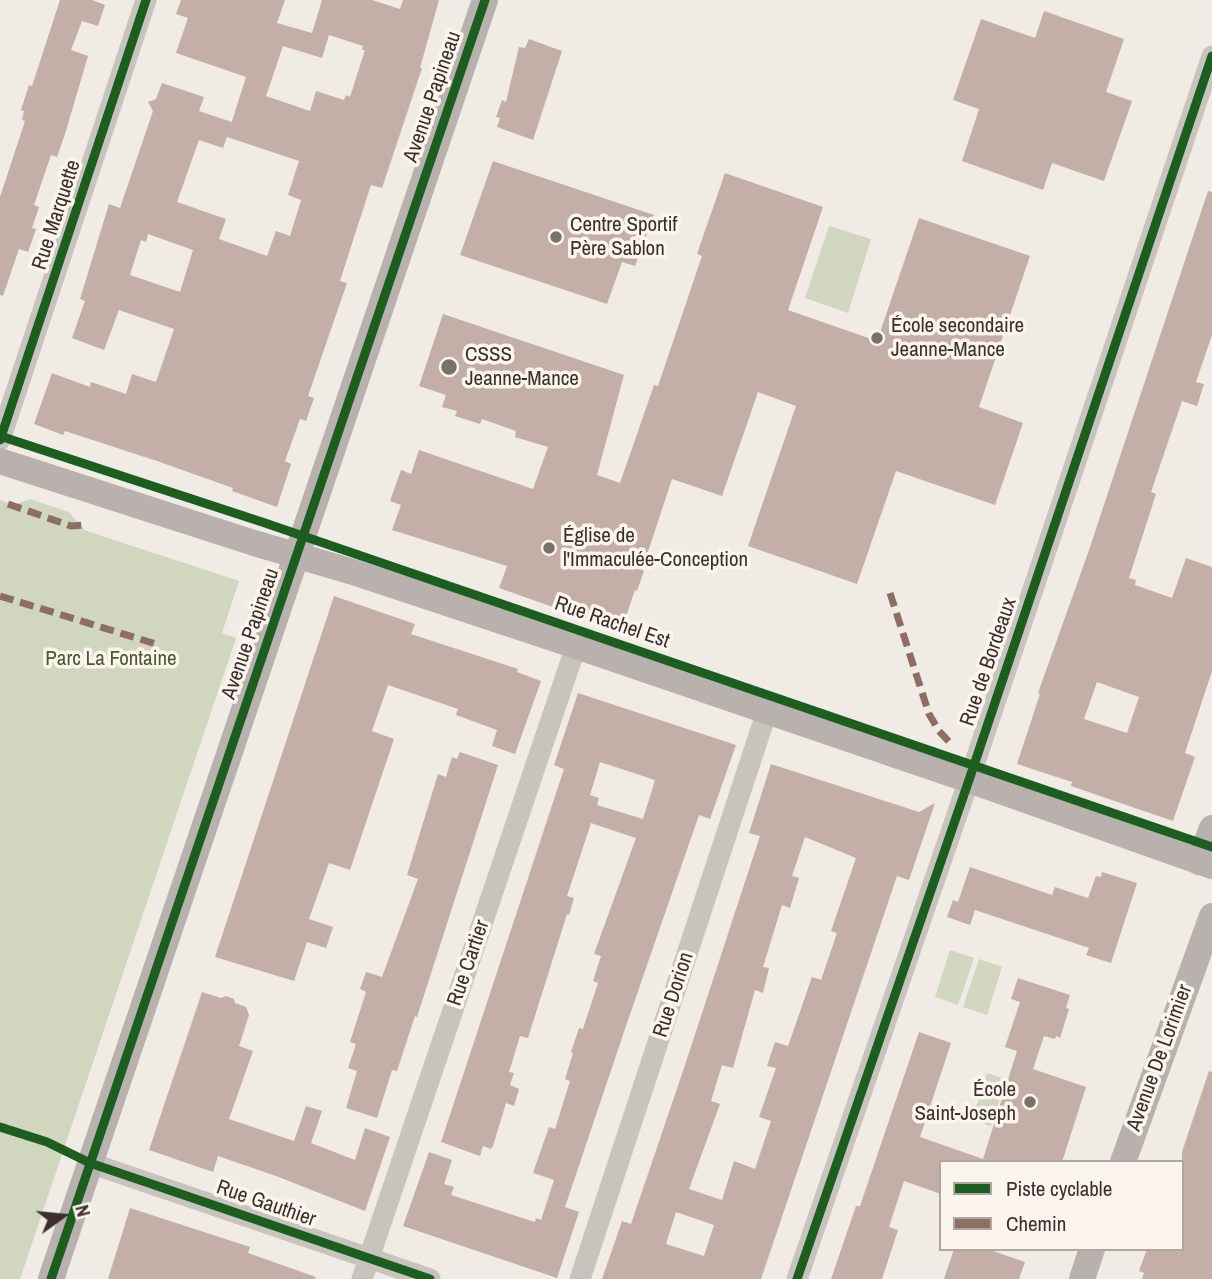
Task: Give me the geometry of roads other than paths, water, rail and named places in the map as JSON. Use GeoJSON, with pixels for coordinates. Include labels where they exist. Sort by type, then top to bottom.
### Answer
{"type":"FeatureCollection","features":[{"type":"Feature","properties":{"kind":"main road","name":"Avenue Papineau"},"geometry":{"type":"LineString","coordinates":[[51,1279],[485,0]]}},
{"type":"Feature","properties":{"kind":"main road","name":"Rue Rachel Est"},"geometry":{"type":"LineString","coordinates":[[0,461],[354,572],[576,646],[969,779],[1206,864]]}},
{"type":"Feature","properties":{"kind":"main road"},"geometry":{"type":"LineString","coordinates":[[1206,864],[1212,828]]}},
{"type":"Feature","properties":{"kind":"main road","name":"Avenue De Lorimier"},"geometry":{"type":"LineString","coordinates":[[1124,1160],[1212,916]]}},
{"type":"Feature","properties":{"kind":"main road"},"geometry":{"type":"LineString","coordinates":[[1082,1279],[1091,1251]]}},
{"type":"Feature","properties":{"kind":"street","name":"Rue Marquette"},"geometry":{"type":"LineString","coordinates":[[0,440],[145,0]]}},
{"type":"Feature","properties":{"kind":"street","name":"Rue de Bordeaux"},"geometry":{"type":"LineString","coordinates":[[797,1279],[969,779],[1212,55]]}},
{"type":"Feature","properties":{"kind":"street","name":"Rue Cartier"},"geometry":{"type":"LineString","coordinates":[[362,1279],[576,646]]}},
{"type":"Feature","properties":{"kind":"street","name":"Rue Dorion"},"geometry":{"type":"LineString","coordinates":[[580,1279],[767,711]]}},
{"type":"Feature","properties":{"kind":"street","name":"Rue Gauthier"},"geometry":{"type":"LineString","coordinates":[[90,1163],[430,1279]]}},
{"type":"Feature","properties":{"kind":"place","name":"Centre Sportif Père Sablon"},"geometry":{"type":"Point","coordinates":[556,237]}},
{"type":"Feature","properties":{"kind":"place","name":"École secondaire Jeanne-Mance"},"geometry":{"type":"Point","coordinates":[877,338]}},
{"type":"Feature","properties":{"kind":"place","name":"CSSS Jeanne-Mance"},"geometry":{"type":"Point","coordinates":[449,367]}},
{"type":"Feature","properties":{"kind":"place","name":"Église de l'Immaculée-Conception"},"geometry":{"type":"Point","coordinates":[549,548]}},
{"type":"Feature","properties":{"kind":"place","name":"École Saint-Joseph"},"geometry":{"type":"Point","coordinates":[1030,1102]}},
{"type":"Feature","properties":{"kind":"park label","name":"Parc La Fontaine"},"geometry":{"type":"Point","coordinates":[111,659]}}]}
